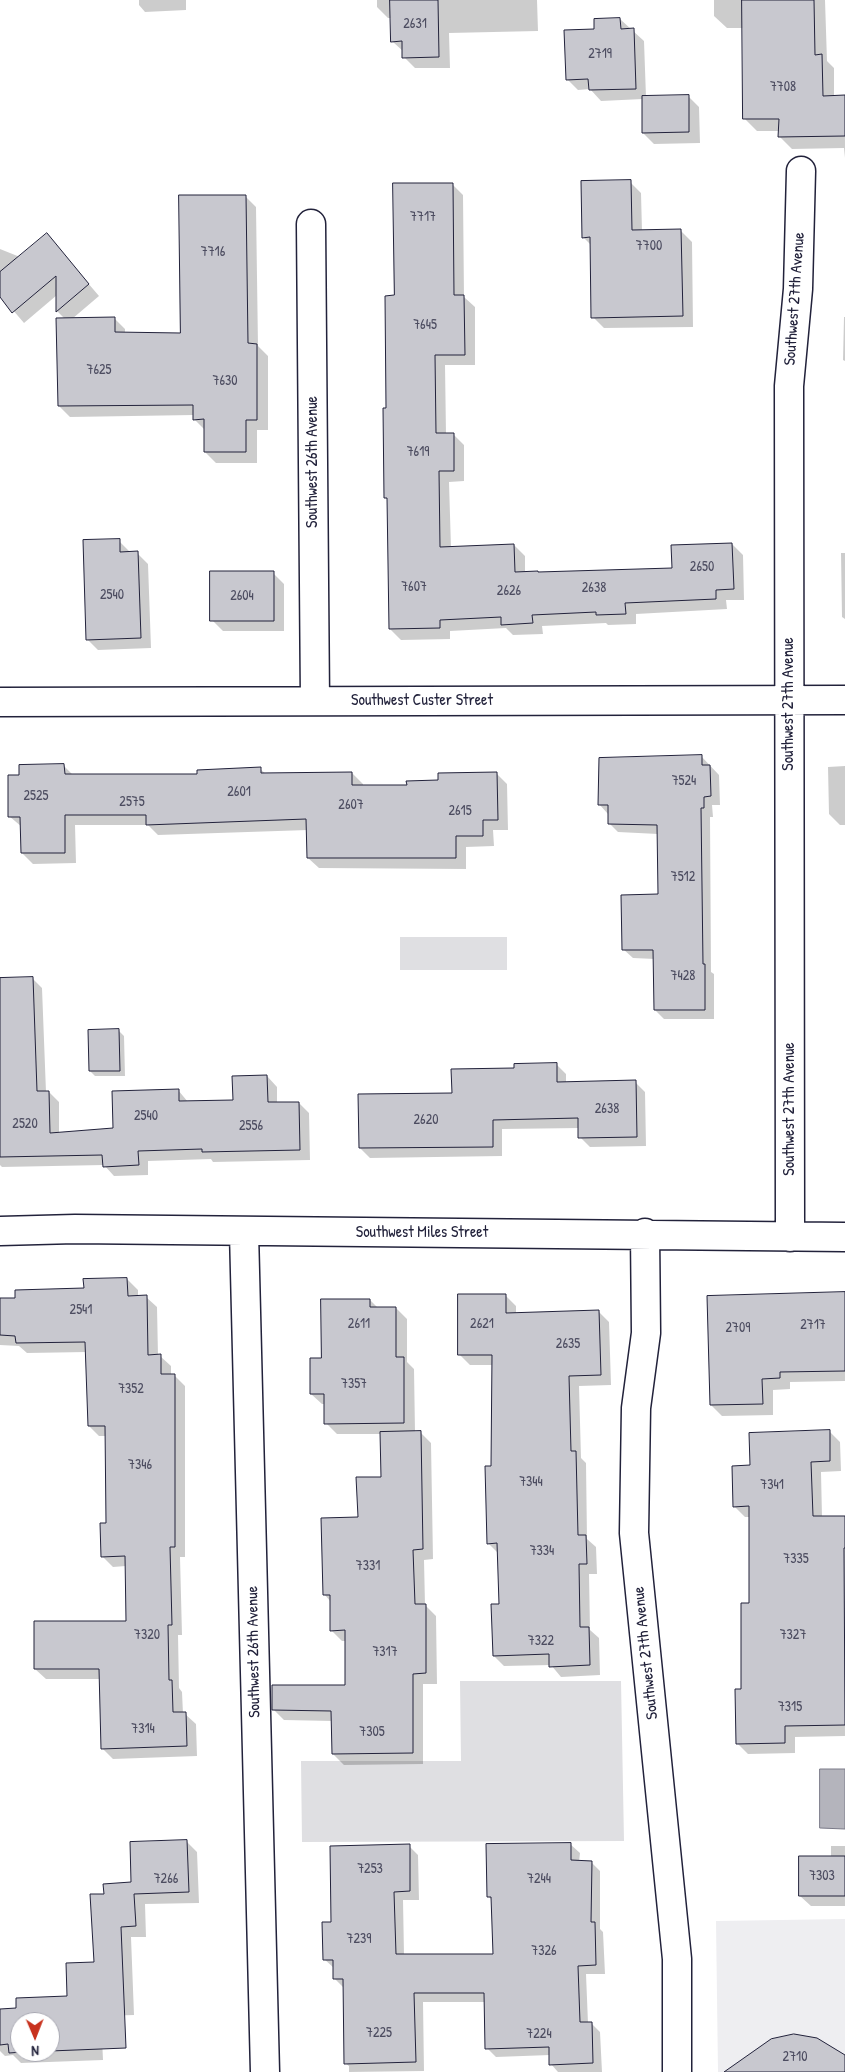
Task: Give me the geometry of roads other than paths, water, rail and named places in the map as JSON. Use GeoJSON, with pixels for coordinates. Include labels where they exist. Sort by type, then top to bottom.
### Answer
{"type":"FeatureCollection","features":[{"type":"Feature","properties":{"kind":"street","name":"Southwest 27th Avenue"},"geometry":{"type":"LineString","coordinates":[[790,1237],[789,386],[798,290],[800,171]]}},
{"type":"Feature","properties":{"kind":"street","name":"Southwest 26th Avenue"},"geometry":{"type":"LineString","coordinates":[[311,224],[315,701]]}},
{"type":"Feature","properties":{"kind":"street","name":"Southwest Custer Street"},"geometry":{"type":"LineString","coordinates":[[0,702],[845,700]]}},
{"type":"Feature","properties":{"kind":"street","name":"Southwest Miles Street"},"geometry":{"type":"LineString","coordinates":[[0,1231],[75,1229],[244,1232],[645,1233],[845,1237]]}},
{"type":"Feature","properties":{"kind":"street","name":"Southwest 26th Avenue"},"geometry":{"type":"LineString","coordinates":[[244,1232],[265,2072]]}},
{"type":"Feature","properties":{"kind":"street","name":"Southwest 27th Avenue"},"geometry":{"type":"LineString","coordinates":[[645,1233],[646,1333],[636,1408],[634,1533],[677,1959],[677,2072]]}}]}
